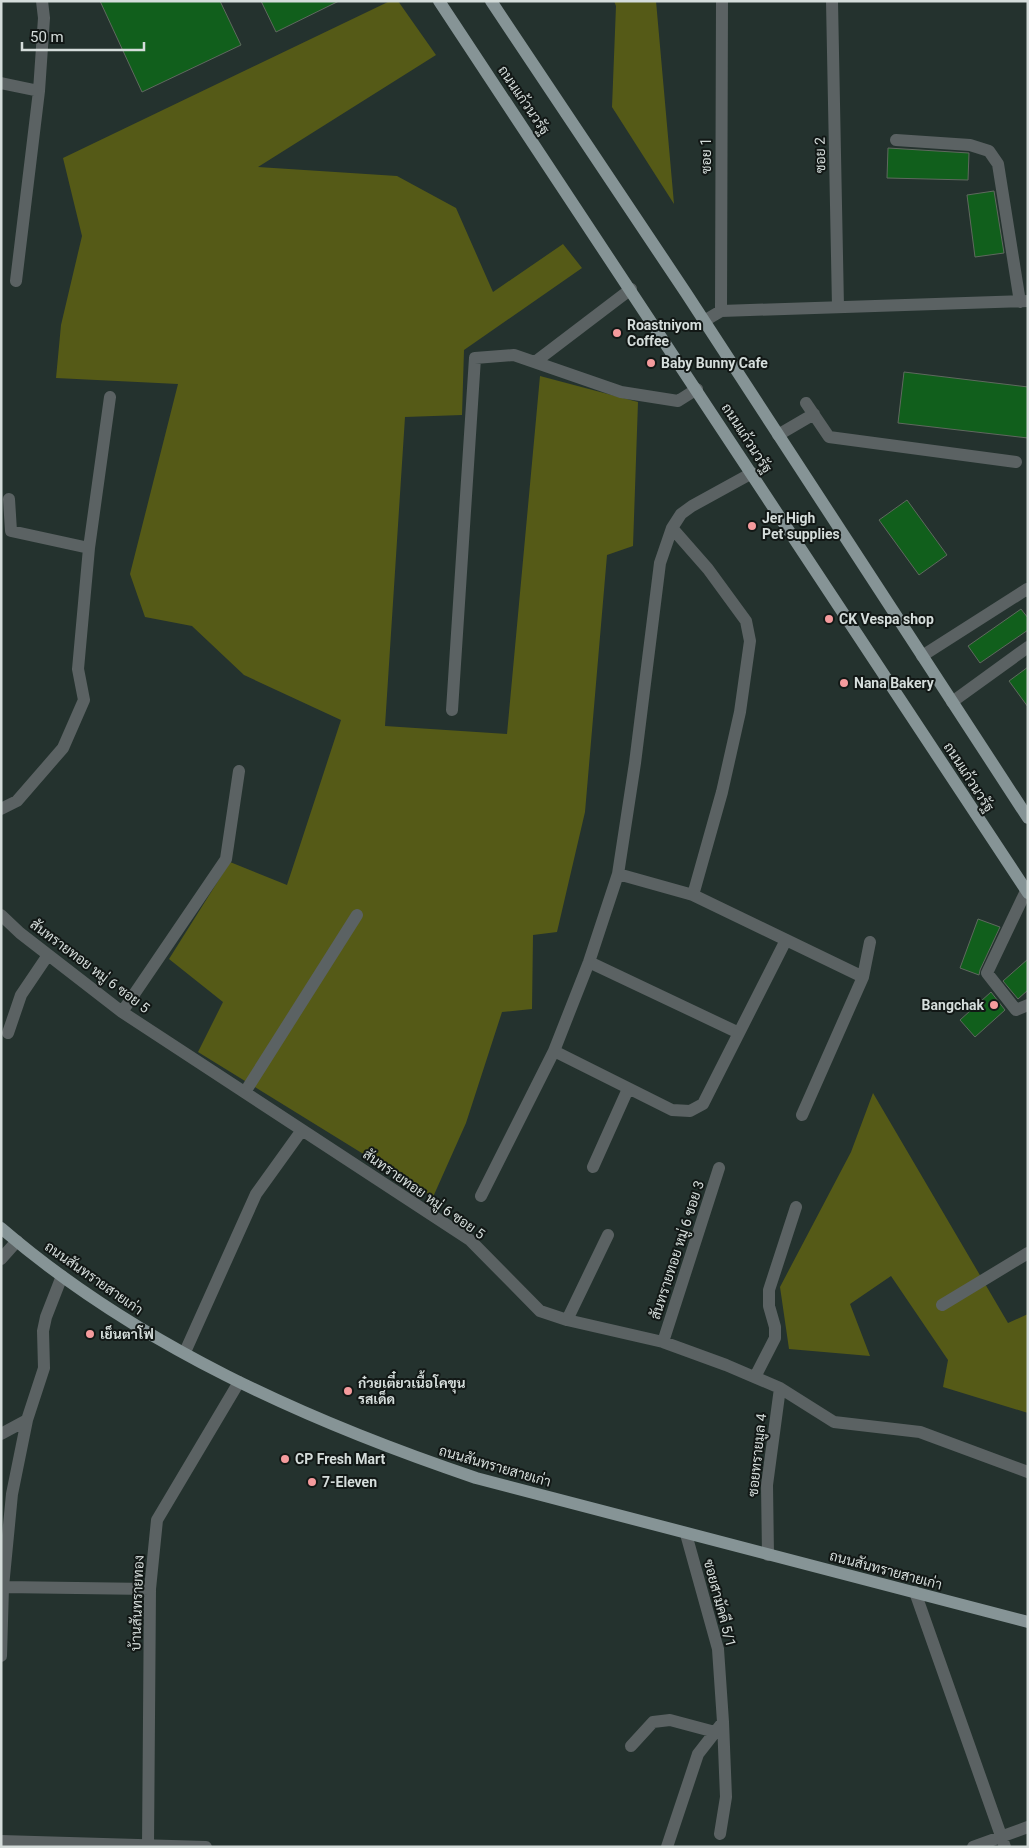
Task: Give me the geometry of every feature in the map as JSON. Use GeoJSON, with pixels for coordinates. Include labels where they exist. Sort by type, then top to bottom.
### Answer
{"type":"FeatureCollection","features":[{"type":"Feature","properties":{"kind":"main road","name":"ถนนแก้วนวรัฐ"},"geometry":{"type":"LineString","coordinates":[[439,1],[632,289],[1027,892]]}},
{"type":"Feature","properties":{"kind":"main road","name":"ถนนแก้วนวรัฐ"},"geometry":{"type":"LineString","coordinates":[[491,1],[704,321],[1028,818]]}},
{"type":"Feature","properties":{"kind":"main road","name":"ถนนสันทรายสายเก่า"},"geometry":{"type":"LineString","coordinates":[[1,1228],[62,1276],[130,1322],[239,1382],[419,1459],[476,1478],[1028,1622]]}},
{"type":"Feature","properties":{"kind":"street"},"geometry":{"type":"LineString","coordinates":[[16,281],[39,91],[44,18],[42,1]]}},
{"type":"Feature","properties":{"kind":"street","name":"ซอย 1"},"geometry":{"type":"LineString","coordinates":[[721,311],[722,1]]}},
{"type":"Feature","properties":{"kind":"street","name":"ซอย 2"},"geometry":{"type":"LineString","coordinates":[[832,1],[838,308]]}},
{"type":"Feature","properties":{"kind":"street"},"geometry":{"type":"LineString","coordinates":[[1,82],[39,91]]}},
{"type":"Feature","properties":{"kind":"street"},"geometry":{"type":"LineString","coordinates":[[704,321],[721,311],[1024,301],[998,164],[989,151],[970,145],[896,140]]}},
{"type":"Feature","properties":{"kind":"street"},"geometry":{"type":"LineString","coordinates":[[535,362],[632,289]]}},
{"type":"Feature","properties":{"kind":"street"},"geometry":{"type":"LineString","coordinates":[[452,710],[475,358],[514,355],[621,392],[678,402],[697,389]]}},
{"type":"Feature","properties":{"kind":"street"},"geometry":{"type":"LineString","coordinates":[[1,809],[17,801],[63,748],[84,700],[78,669],[89,548],[110,398]]}},
{"type":"Feature","properties":{"kind":"street"},"geometry":{"type":"LineString","coordinates":[[806,403],[829,436],[1016,462]]}},
{"type":"Feature","properties":{"kind":"street"},"geometry":{"type":"LineString","coordinates":[[778,434],[814,414]]}},
{"type":"Feature","properties":{"kind":"street"},"geometry":{"type":"LineString","coordinates":[[481,1196],[554,1051],[589,962],[618,874],[635,763],[660,563],[672,528],[681,514],[692,506],[752,473]]}},
{"type":"Feature","properties":{"kind":"street"},"geometry":{"type":"LineString","coordinates":[[9,499],[11,531],[89,548]]}},
{"type":"Feature","properties":{"kind":"street"},"geometry":{"type":"LineString","coordinates":[[672,528],[708,569],[746,621],[750,641],[740,712],[722,792],[694,895]]}},
{"type":"Feature","properties":{"kind":"street"},"geometry":{"type":"LineString","coordinates":[[922,656],[1027,589],[1028,591]]}},
{"type":"Feature","properties":{"kind":"street"},"geometry":{"type":"LineString","coordinates":[[952,702],[1028,647]]}},
{"type":"Feature","properties":{"kind":"street"},"geometry":{"type":"LineString","coordinates":[[122,1012],[226,858],[239,771]]}},
{"type":"Feature","properties":{"kind":"street"},"geometry":{"type":"LineString","coordinates":[[618,874],[694,895],[863,977]]}},
{"type":"Feature","properties":{"kind":"street"},"geometry":{"type":"LineString","coordinates":[[1027,892],[987,973],[1016,1010],[1028,1006]]}},
{"type":"Feature","properties":{"kind":"street","name":"สันทรายทอย หมู่ 6 ซอย 5"},"geometry":{"type":"LineString","coordinates":[[1,915],[48,955],[122,1012],[470,1240],[540,1311],[567,1320],[663,1342],[780,1388],[834,1422],[920,1432],[1028,1472]]}},
{"type":"Feature","properties":{"kind":"street"},"geometry":{"type":"LineString","coordinates":[[245,1092],[357,915]]}},
{"type":"Feature","properties":{"kind":"street"},"geometry":{"type":"LineString","coordinates":[[554,1051],[672,1110],[690,1111],[703,1104],[786,940]]}},
{"type":"Feature","properties":{"kind":"street"},"geometry":{"type":"LineString","coordinates":[[802,1115],[863,977],[870,942]]}},
{"type":"Feature","properties":{"kind":"street"},"geometry":{"type":"LineString","coordinates":[[8,1033],[21,996],[48,955]]}},
{"type":"Feature","properties":{"kind":"street"},"geometry":{"type":"LineString","coordinates":[[589,962],[739,1033]]}},
{"type":"Feature","properties":{"kind":"street"},"geometry":{"type":"LineString","coordinates":[[593,1167],[628,1089]]}},
{"type":"Feature","properties":{"kind":"street"},"geometry":{"type":"LineString","coordinates":[[185,1352],[256,1194],[302,1130]]}},
{"type":"Feature","properties":{"kind":"street","name":"สันทรายทอย หมู่ 6 ซอย 3"},"geometry":{"type":"LineString","coordinates":[[663,1342],[719,1168]]}},
{"type":"Feature","properties":{"kind":"street"},"geometry":{"type":"LineString","coordinates":[[755,1377],[775,1338],[775,1327],[769,1306],[769,1290],[796,1206]]}},
{"type":"Feature","properties":{"kind":"street"},"geometry":{"type":"LineString","coordinates":[[567,1320],[608,1236]]}},
{"type":"Feature","properties":{"kind":"street"},"geometry":{"type":"LineString","coordinates":[[1,1258],[17,1241]]}},
{"type":"Feature","properties":{"kind":"street"},"geometry":{"type":"LineString","coordinates":[[942,1305],[1028,1253]]}},
{"type":"Feature","properties":{"kind":"street"},"geometry":{"type":"LineString","coordinates":[[1,1656],[3,1587],[12,1494],[26,1420],[44,1368],[43,1332],[46,1317],[62,1276]]}},
{"type":"Feature","properties":{"kind":"street","name":"บ้านสันทรายทอง"},"geometry":{"type":"LineString","coordinates":[[148,1845],[150,1589],[157,1520],[239,1382]]}},
{"type":"Feature","properties":{"kind":"street","name":"ซอยทรายมูล 4"},"geometry":{"type":"LineString","coordinates":[[768,1554],[767,1485],[780,1388]]}},
{"type":"Feature","properties":{"kind":"street"},"geometry":{"type":"LineString","coordinates":[[1,1434],[26,1420]]}},
{"type":"Feature","properties":{"kind":"street","name":"ซอยสามัคคี 5/1"},"geometry":{"type":"LineString","coordinates":[[686,1534],[718,1649],[719,1727],[726,1798],[720,1834]]}},
{"type":"Feature","properties":{"kind":"street"},"geometry":{"type":"LineString","coordinates":[[3,1587],[150,1589]]}},
{"type":"Feature","properties":{"kind":"street"},"geometry":{"type":"LineString","coordinates":[[915,1592],[1004,1842]]}},
{"type":"Feature","properties":{"kind":"street"},"geometry":{"type":"LineString","coordinates":[[631,1746],[653,1722],[670,1720],[719,1727],[698,1754],[667,1847]]}},
{"type":"Feature","properties":{"kind":"street"},"geometry":{"type":"LineString","coordinates":[[972,1847],[1004,1842],[1028,1827]]}},
{"type":"Feature","properties":{"kind":"street"},"geometry":{"type":"LineString","coordinates":[[1,1841],[206,1847]]}},
{"type":"Feature","properties":{"kind":"green space"},"geometry":{"type":"Polygon","coordinates":[[[390,1],[398,1],[436,55],[258,167],[397,176],[456,208],[493,292],[563,244],[582,268],[464,350],[462,415],[405,417],[385,726],[507,734],[540,376],[638,402],[633,546],[607,555],[585,812],[557,932],[533,935],[532,1009],[502,1012],[466,1123],[433,1197],[198,1052],[223,1002],[169,959],[230,862],[287,885],[341,720],[244,675],[192,626],[145,617],[130,574],[178,384],[56,378],[61,325],[82,236],[63,158],[390,1]]]}},
{"type":"Feature","properties":{"kind":"green space"},"geometry":{"type":"Polygon","coordinates":[[[614,1],[656,1],[674,204],[612,107],[616,6],[614,1]]]}},
{"type":"Feature","properties":{"kind":"green space"},"geometry":{"type":"Polygon","coordinates":[[[873,1093],[1008,1323],[1028,1314],[1028,1413],[943,1387],[948,1360],[891,1276],[850,1304],[870,1356],[789,1349],[780,1287],[851,1152],[873,1093]]]}},
{"type":"Feature","properties":{"kind":"building"},"geometry":{"type":"Polygon","coordinates":[[[100,1],[220,1],[241,45],[142,92],[100,1]]]}},
{"type":"Feature","properties":{"kind":"building"},"geometry":{"type":"Polygon","coordinates":[[[261,1],[339,1],[276,32],[261,1]]]}},
{"type":"Feature","properties":{"kind":"building"},"geometry":{"type":"Polygon","coordinates":[[[888,148],[969,153],[968,180],[887,178],[888,148]]]}},
{"type":"Feature","properties":{"kind":"building"},"geometry":{"type":"Polygon","coordinates":[[[994,191],[1004,253],[975,257],[967,195],[994,191]]]}},
{"type":"Feature","properties":{"kind":"building"},"geometry":{"type":"Polygon","coordinates":[[[904,372],[1028,387],[1028,438],[898,423],[904,372]]]}},
{"type":"Feature","properties":{"kind":"building"},"geometry":{"type":"Polygon","coordinates":[[[907,500],[947,555],[919,575],[879,520],[907,500]]]}},
{"type":"Feature","properties":{"kind":"building"},"geometry":{"type":"Polygon","coordinates":[[[1021,609],[1028,618],[1028,630],[980,663],[968,646],[1021,609]]]}},
{"type":"Feature","properties":{"kind":"building"},"geometry":{"type":"Polygon","coordinates":[[[1028,667],[1028,707],[1009,681],[1028,667]]]}},
{"type":"Feature","properties":{"kind":"building"},"geometry":{"type":"Polygon","coordinates":[[[978,919],[1000,927],[979,975],[960,968],[978,919]]]}},
{"type":"Feature","properties":{"kind":"building"},"geometry":{"type":"Polygon","coordinates":[[[1028,959],[1028,990],[1018,999],[1003,981],[1028,959]]]}},
{"type":"Feature","properties":{"kind":"building"},"geometry":{"type":"Polygon","coordinates":[[[991,992],[1005,1010],[975,1037],[960,1020],[991,992]]]}},
{"type":"Feature","properties":{"kind":"place","name":"Roastniyom Coffee"},"geometry":{"type":"Point","coordinates":[617,333]}},
{"type":"Feature","properties":{"kind":"place","name":"Baby Bunny Cafe"},"geometry":{"type":"Point","coordinates":[651,363]}},
{"type":"Feature","properties":{"kind":"place","name":"Jer High Pet supplies"},"geometry":{"type":"Point","coordinates":[752,526]}},
{"type":"Feature","properties":{"kind":"place","name":"CK Vespa shop"},"geometry":{"type":"Point","coordinates":[829,619]}},
{"type":"Feature","properties":{"kind":"place","name":"Nana Bakery"},"geometry":{"type":"Point","coordinates":[844,683]}},
{"type":"Feature","properties":{"kind":"place","name":"Bangchak"},"geometry":{"type":"Point","coordinates":[994,1005]}},
{"type":"Feature","properties":{"kind":"place","name":"เย็นตาโฟ"},"geometry":{"type":"Point","coordinates":[90,1334]}},
{"type":"Feature","properties":{"kind":"place","name":"ก๋วยเตี๋ยวเนื้อโคขุน รสเด็ด"},"geometry":{"type":"Point","coordinates":[348,1391]}},
{"type":"Feature","properties":{"kind":"place","name":"CP Fresh Mart"},"geometry":{"type":"Point","coordinates":[285,1459]}},
{"type":"Feature","properties":{"kind":"place","name":"7-Eleven"},"geometry":{"type":"Point","coordinates":[312,1482]}}]}
